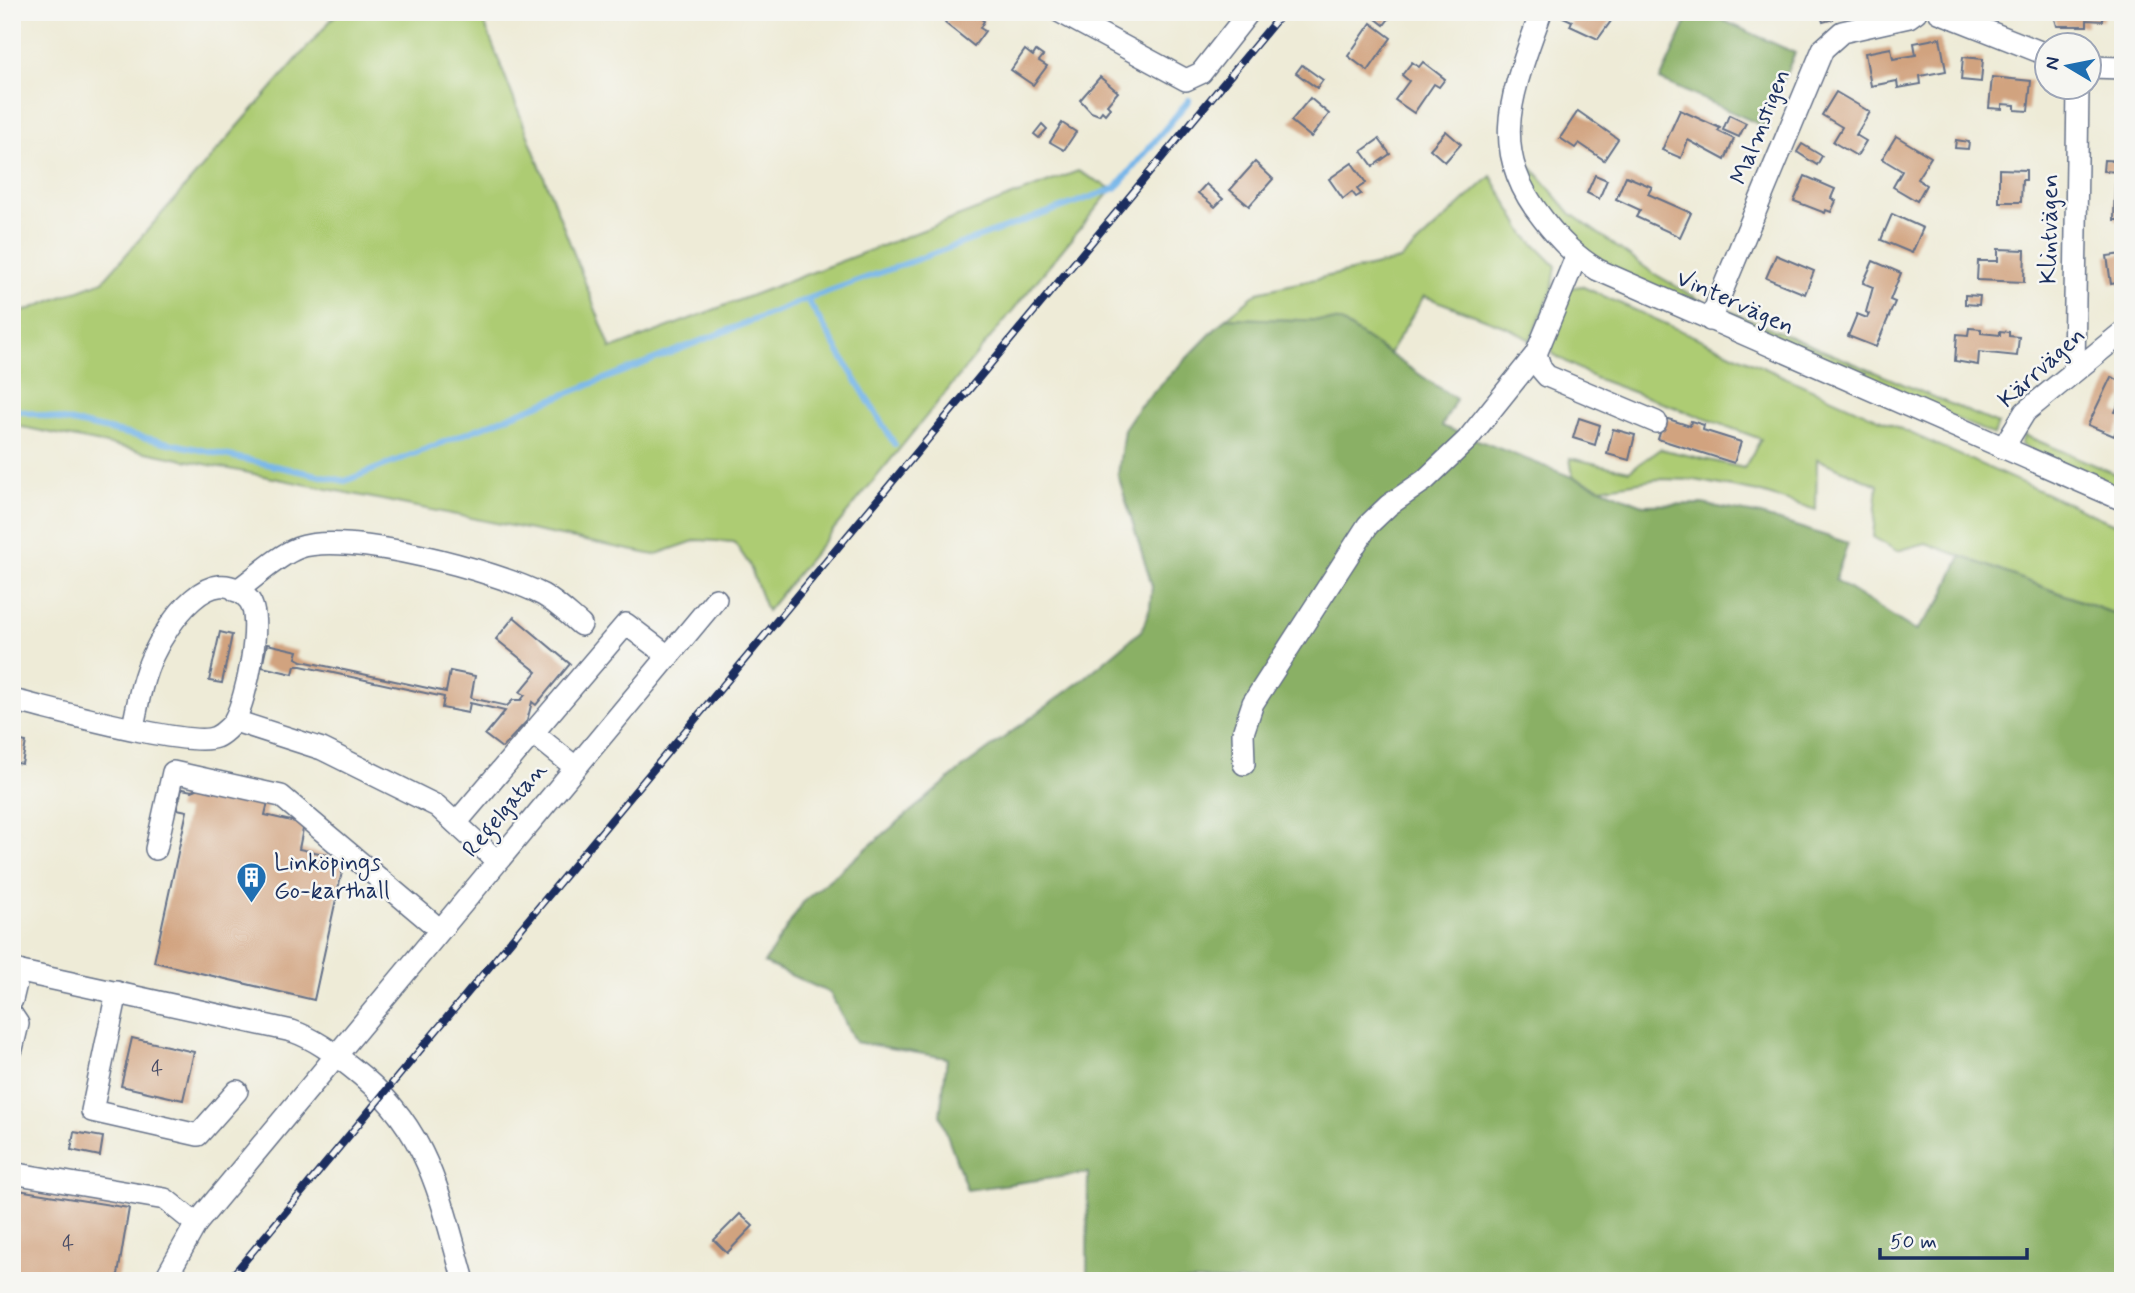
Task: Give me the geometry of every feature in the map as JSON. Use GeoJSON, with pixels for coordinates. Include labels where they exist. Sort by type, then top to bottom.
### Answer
{"type":"FeatureCollection","features":[{"type":"Feature","properties":{"kind":"street"},"geometry":{"type":"LineString","coordinates":[[1060,12],[1186,80],[1201,73],[1249,12]]}},
{"type":"Feature","properties":{"kind":"street","name":"Vintervägen"},"geometry":{"type":"LineString","coordinates":[[1541,12],[1511,101],[1509,155],[1521,188],[1533,207],[1576,257],[1598,270],[1710,320],[2123,500]]}},
{"type":"Feature","properties":{"kind":"street","name":"Malmstigen"},"geometry":{"type":"LineString","coordinates":[[1710,320],[1822,50],[1842,32],[1909,18],[1916,12]]}},
{"type":"Feature","properties":{"kind":"street"},"geometry":{"type":"LineString","coordinates":[[1938,12],[2034,50]]}},
{"type":"Feature","properties":{"kind":"street"},"geometry":{"type":"LineString","coordinates":[[2104,67],[2123,68]]}},
{"type":"Feature","properties":{"kind":"street","name":"Klintvägen"},"geometry":{"type":"LineString","coordinates":[[2074,371],[2078,102]]}},
{"type":"Feature","properties":{"kind":"street"},"geometry":{"type":"LineString","coordinates":[[1244,764],[1243,733],[1247,716],[1267,677],[1368,525],[1425,480],[1467,440],[1536,354],[1576,257]]}},
{"type":"Feature","properties":{"kind":"street","name":"Kärrvägen"},"geometry":{"type":"LineString","coordinates":[[2003,448],[2025,412],[2123,332]]}},
{"type":"Feature","properties":{"kind":"street"},"geometry":{"type":"LineString","coordinates":[[1536,354],[1541,369],[1547,376],[1656,422]]}},
{"type":"Feature","properties":{"kind":"street"},"geometry":{"type":"LineString","coordinates":[[236,591],[297,548],[328,542],[385,549],[485,573],[543,596],[582,625]]}},
{"type":"Feature","properties":{"kind":"street"},"geometry":{"type":"LineString","coordinates":[[12,700],[189,740],[215,738],[235,721],[255,634],[255,616],[249,601],[236,591],[217,585],[203,590],[184,608],[154,654],[140,690],[133,727]]}},
{"type":"Feature","properties":{"kind":"street","name":"Regelgatan"},"geometry":{"type":"LineString","coordinates":[[164,1281],[211,1202],[716,599]]}},
{"type":"Feature","properties":{"kind":"street"},"geometry":{"type":"LineString","coordinates":[[456,823],[626,624],[668,656]]}},
{"type":"Feature","properties":{"kind":"street"},"geometry":{"type":"LineString","coordinates":[[235,721],[322,750],[438,806],[497,860]]}},
{"type":"Feature","properties":{"kind":"street"},"geometry":{"type":"LineString","coordinates":[[533,733],[575,767]]}},
{"type":"Feature","properties":{"kind":"street"},"geometry":{"type":"LineString","coordinates":[[156,849],[173,772],[281,796],[439,929]]}},
{"type":"Feature","properties":{"kind":"street"},"geometry":{"type":"LineString","coordinates":[[12,1000],[15,970],[292,1031],[320,1043],[384,1094],[401,1112],[428,1163],[464,1281]]}},
{"type":"Feature","properties":{"kind":"street"},"geometry":{"type":"LineString","coordinates":[[117,992],[92,1111],[198,1135],[237,1091]]}},
{"type":"Feature","properties":{"kind":"street"},"geometry":{"type":"LineString","coordinates":[[12,1016],[18,1024],[12,1049]]}},
{"type":"Feature","properties":{"kind":"street"},"geometry":{"type":"LineString","coordinates":[[12,1173],[165,1199],[196,1224]]}},
{"type":"Feature","properties":{"kind":"green space"},"geometry":{"type":"Polygon","coordinates":[[[338,12],[480,12],[611,349],[1078,171],[1112,189],[767,611],[749,564],[734,542],[697,540],[654,555],[12,425],[12,316],[103,281],[338,12]]]}},
{"type":"Feature","properties":{"kind":"green space"},"geometry":{"type":"Polygon","coordinates":[[[1691,12],[1705,12],[1795,53],[1763,126],[1660,80],[1691,12]]]}},
{"type":"Feature","properties":{"kind":"green space"},"geometry":{"type":"Polygon","coordinates":[[[1524,158],[1570,213],[1653,273],[1705,303],[1703,312],[1619,271],[1571,238],[1551,216],[1534,190],[1520,159],[1524,158]]]}},
{"type":"Feature","properties":{"kind":"green space"},"geometry":{"type":"Polygon","coordinates":[[[1491,176],[1525,235],[1556,266],[1552,291],[1530,340],[1511,329],[1424,296],[1389,354],[1340,321],[1226,318],[1258,292],[1400,260],[1491,176]]]}},
{"type":"Feature","properties":{"kind":"green space"},"geometry":{"type":"Polygon","coordinates":[[[1581,286],[2123,528],[2123,617],[1926,543],[1897,551],[1873,537],[1878,485],[1817,459],[1816,510],[1758,492],[1695,480],[1659,479],[1601,488],[1573,477],[1570,458],[1629,471],[1660,449],[1744,468],[1761,439],[1595,378],[1553,354],[1549,338],[1570,288],[1581,286]]]}},
{"type":"Feature","properties":{"kind":"green space"},"geometry":{"type":"Polygon","coordinates":[[[1720,307],[1998,424],[1994,435],[1718,317],[1720,307]]]}},
{"type":"Feature","properties":{"kind":"green space"},"geometry":{"type":"Polygon","coordinates":[[[1226,318],[1340,321],[1456,399],[1442,426],[1643,505],[1702,504],[1761,515],[1848,543],[1835,580],[1916,631],[1941,601],[1961,556],[2123,617],[2123,1281],[1087,1281],[1088,1173],[967,1190],[940,1115],[947,1058],[855,1042],[830,993],[764,963],[804,901],[960,770],[1082,680],[1142,630],[1150,607],[1152,586],[1118,475],[1124,429],[1139,407],[1226,318]]]}},
{"type":"Feature","properties":{"kind":"green space"},"geometry":{"type":"Polygon","coordinates":[[[2024,435],[2123,477],[2123,493],[2021,445],[2024,435]]]}},
{"type":"Feature","properties":{"kind":"building"},"geometry":{"type":"Polygon","coordinates":[[[953,12],[971,12],[984,21],[980,28],[985,31],[974,46],[945,23],[953,12]]]}},
{"type":"Feature","properties":{"kind":"building"},"geometry":{"type":"Polygon","coordinates":[[[1367,12],[1394,12],[1384,25],[1367,12]]]}},
{"type":"Feature","properties":{"kind":"building"},"geometry":{"type":"Polygon","coordinates":[[[1565,12],[1610,12],[1607,19],[1611,21],[1598,39],[1570,26],[1572,21],[1563,17],[1565,12]]]}},
{"type":"Feature","properties":{"kind":"building"},"geometry":{"type":"Polygon","coordinates":[[[1820,12],[1831,12],[1833,19],[1823,22],[1820,12]]]}},
{"type":"Feature","properties":{"kind":"building"},"geometry":{"type":"Polygon","coordinates":[[[2053,12],[2103,12],[2103,21],[2087,20],[2087,26],[2057,26],[2053,12]]]}},
{"type":"Feature","properties":{"kind":"building"},"geometry":{"type":"Polygon","coordinates":[[[1371,23],[1391,38],[1368,71],[1348,56],[1371,23]]]}},
{"type":"Feature","properties":{"kind":"building"},"geometry":{"type":"Polygon","coordinates":[[[1940,38],[1946,71],[1920,76],[1921,84],[1898,88],[1897,81],[1871,86],[1865,53],[1891,48],[1893,59],[1916,55],[1914,43],[1940,38]]]}},
{"type":"Feature","properties":{"kind":"building"},"geometry":{"type":"Polygon","coordinates":[[[1025,50],[1033,56],[1036,51],[1043,56],[1039,61],[1047,66],[1033,85],[1011,70],[1025,50]]]}},
{"type":"Feature","properties":{"kind":"building"},"geometry":{"type":"Polygon","coordinates":[[[1963,57],[1983,59],[1981,82],[1961,80],[1963,57]]]}},
{"type":"Feature","properties":{"kind":"building"},"geometry":{"type":"Polygon","coordinates":[[[1412,62],[1419,67],[1423,62],[1445,79],[1439,87],[1434,84],[1414,113],[1395,100],[1409,81],[1402,75],[1412,62]]]}},
{"type":"Feature","properties":{"kind":"building"},"geometry":{"type":"Polygon","coordinates":[[[1302,65],[1323,80],[1317,88],[1296,73],[1302,65]]]}},
{"type":"Feature","properties":{"kind":"building"},"geometry":{"type":"Polygon","coordinates":[[[1100,77],[1118,92],[1107,105],[1110,108],[1105,114],[1102,111],[1099,115],[1091,112],[1080,100],[1100,77]]]}},
{"type":"Feature","properties":{"kind":"building"},"geometry":{"type":"Polygon","coordinates":[[[1992,77],[2031,81],[2028,111],[2015,110],[2015,105],[2002,104],[2002,109],[1989,108],[1992,77]]]}},
{"type":"Feature","properties":{"kind":"building"},"geometry":{"type":"Polygon","coordinates":[[[1836,92],[1870,112],[1856,135],[1866,141],[1857,156],[1833,142],[1842,127],[1822,115],[1836,92]]]}},
{"type":"Feature","properties":{"kind":"building"},"geometry":{"type":"Polygon","coordinates":[[[2120,95],[2123,95],[2123,128],[2119,128],[2120,95]]]}},
{"type":"Feature","properties":{"kind":"building"},"geometry":{"type":"Polygon","coordinates":[[[1310,98],[1329,114],[1311,137],[1291,121],[1310,98]]]}},
{"type":"Feature","properties":{"kind":"building"},"geometry":{"type":"Polygon","coordinates":[[[1680,110],[1720,128],[1718,131],[1734,139],[1725,160],[1688,140],[1681,158],[1662,150],[1680,110]]]}},
{"type":"Feature","properties":{"kind":"building"},"geometry":{"type":"Polygon","coordinates":[[[1578,111],[1618,139],[1604,160],[1579,143],[1575,148],[1560,138],[1578,111]]]}},
{"type":"Feature","properties":{"kind":"building"},"geometry":{"type":"Polygon","coordinates":[[[1729,115],[1746,123],[1739,137],[1723,130],[1729,115]]]}},
{"type":"Feature","properties":{"kind":"building"},"geometry":{"type":"Polygon","coordinates":[[[1062,123],[1076,132],[1064,150],[1050,142],[1062,123]]]}},
{"type":"Feature","properties":{"kind":"building"},"geometry":{"type":"Polygon","coordinates":[[[1042,124],[1047,129],[1039,138],[1034,134],[1042,124]]]}},
{"type":"Feature","properties":{"kind":"building"},"geometry":{"type":"Polygon","coordinates":[[[1446,131],[1461,144],[1445,162],[1430,149],[1446,131]]]}},
{"type":"Feature","properties":{"kind":"building"},"geometry":{"type":"Polygon","coordinates":[[[1896,136],[1931,157],[1917,179],[1926,185],[1917,201],[1893,187],[1902,171],[1882,159],[1896,136]]]}},
{"type":"Feature","properties":{"kind":"building"},"geometry":{"type":"Polygon","coordinates":[[[1379,139],[1390,154],[1373,166],[1362,151],[1379,139]]]}},
{"type":"Feature","properties":{"kind":"building"},"geometry":{"type":"Polygon","coordinates":[[[1956,140],[1969,142],[1968,149],[1955,148],[1956,140]]]}},
{"type":"Feature","properties":{"kind":"building"},"geometry":{"type":"Polygon","coordinates":[[[1802,144],[1822,156],[1817,165],[1797,152],[1802,144]]]}},
{"type":"Feature","properties":{"kind":"building"},"geometry":{"type":"Polygon","coordinates":[[[2104,160],[2122,161],[2121,172],[2103,171],[2104,160]]]}},
{"type":"Feature","properties":{"kind":"building"},"geometry":{"type":"Polygon","coordinates":[[[1255,162],[1273,179],[1249,206],[1230,190],[1255,162]]]}},
{"type":"Feature","properties":{"kind":"building"},"geometry":{"type":"Polygon","coordinates":[[[1352,163],[1366,183],[1357,189],[1361,194],[1356,197],[1352,192],[1343,199],[1329,179],[1352,163]]]}},
{"type":"Feature","properties":{"kind":"building"},"geometry":{"type":"Polygon","coordinates":[[[1999,169],[2026,170],[2026,180],[2022,180],[2021,202],[1999,202],[1999,169]]]}},
{"type":"Feature","properties":{"kind":"building"},"geometry":{"type":"Polygon","coordinates":[[[1595,175],[1607,180],[1599,199],[1587,193],[1595,175]]]}},
{"type":"Feature","properties":{"kind":"building"},"geometry":{"type":"Polygon","coordinates":[[[1626,176],[1652,187],[1648,194],[1691,213],[1680,237],[1636,217],[1640,210],[1616,199],[1626,176]]]}},
{"type":"Feature","properties":{"kind":"building"},"geometry":{"type":"Polygon","coordinates":[[[1805,176],[1835,189],[1831,198],[1836,201],[1831,212],[1826,210],[1825,213],[1794,201],[1805,176]]]}},
{"type":"Feature","properties":{"kind":"building"},"geometry":{"type":"Polygon","coordinates":[[[2115,181],[2123,181],[2123,220],[2114,220],[2115,181]]]}},
{"type":"Feature","properties":{"kind":"building"},"geometry":{"type":"Polygon","coordinates":[[[1206,184],[1223,199],[1215,207],[1198,193],[1206,184]]]}},
{"type":"Feature","properties":{"kind":"building"},"geometry":{"type":"Polygon","coordinates":[[[1892,214],[1923,228],[1912,253],[1881,240],[1892,214]]]}},
{"type":"Feature","properties":{"kind":"building"},"geometry":{"type":"Polygon","coordinates":[[[1998,249],[2025,250],[2024,282],[1977,280],[1978,261],[1998,261],[1998,249]]]}},
{"type":"Feature","properties":{"kind":"building"},"geometry":{"type":"Polygon","coordinates":[[[2123,254],[2123,282],[2111,284],[2107,256],[2123,254]]]}},
{"type":"Feature","properties":{"kind":"building"},"geometry":{"type":"Polygon","coordinates":[[[1776,255],[1814,271],[1805,294],[1766,278],[1776,255]]]}},
{"type":"Feature","properties":{"kind":"building"},"geometry":{"type":"Polygon","coordinates":[[[1873,261],[1901,273],[1890,300],[1895,302],[1876,347],[1848,336],[1857,314],[1867,318],[1869,314],[1866,312],[1873,287],[1863,283],[1873,261]]]}},
{"type":"Feature","properties":{"kind":"building"},"geometry":{"type":"Polygon","coordinates":[[[1965,295],[1980,296],[1979,305],[1965,304],[1965,295]]]}},
{"type":"Feature","properties":{"kind":"building"},"geometry":{"type":"Polygon","coordinates":[[[1969,328],[1981,329],[1981,333],[2000,335],[2000,331],[2009,332],[2009,336],[2019,337],[2017,356],[1979,352],[1978,365],[1955,361],[1957,334],[1968,335],[1969,328]]]}},
{"type":"Feature","properties":{"kind":"building"},"geometry":{"type":"Polygon","coordinates":[[[2111,377],[2123,382],[2123,394],[2115,412],[2123,416],[2114,436],[2088,425],[2111,377]]]}},
{"type":"Feature","properties":{"kind":"building"},"geometry":{"type":"Polygon","coordinates":[[[1579,418],[1600,425],[1595,445],[1573,438],[1579,418]]]}},
{"type":"Feature","properties":{"kind":"building"},"geometry":{"type":"Polygon","coordinates":[[[1665,418],[1690,426],[1691,421],[1704,425],[1703,430],[1741,442],[1734,463],[1658,439],[1665,418]]]}},
{"type":"Feature","properties":{"kind":"building"},"geometry":{"type":"Polygon","coordinates":[[[1613,429],[1635,435],[1629,460],[1607,454],[1613,429]]]}},
{"type":"Feature","properties":{"kind":"building"},"geometry":{"type":"Polygon","coordinates":[[[514,617],[570,664],[536,705],[532,702],[527,721],[502,748],[485,735],[505,711],[470,703],[468,713],[442,708],[444,697],[301,666],[295,666],[293,674],[262,667],[267,644],[298,651],[296,658],[302,661],[446,692],[450,671],[475,676],[471,698],[507,706],[513,700],[521,700],[525,695],[520,692],[537,672],[496,639],[514,617]]]}},
{"type":"Feature","properties":{"kind":"building"},"geometry":{"type":"Polygon","coordinates":[[[220,632],[232,635],[222,683],[209,681],[220,632]]]}},
{"type":"Feature","properties":{"kind":"building"},"geometry":{"type":"Polygon","coordinates":[[[12,739],[26,742],[22,764],[12,762],[12,739]]]}},
{"type":"Feature","properties":{"kind":"building","name":"Linköpings Go-karthall"},"geometry":{"type":"Polygon","coordinates":[[[202,787],[268,802],[265,815],[304,824],[299,849],[345,858],[314,1000],[154,962],[187,811],[177,809],[182,789],[192,791],[202,787]]]}},
{"type":"Feature","properties":{"kind":"building"},"geometry":{"type":"Polygon","coordinates":[[[132,1038],[194,1052],[183,1100],[121,1086],[132,1038]]]}},
{"type":"Feature","properties":{"kind":"building"},"geometry":{"type":"Polygon","coordinates":[[[74,1132],[103,1137],[100,1156],[71,1150],[74,1132]]]}},
{"type":"Feature","properties":{"kind":"building"},"geometry":{"type":"Polygon","coordinates":[[[12,1189],[129,1208],[117,1281],[12,1281],[12,1189]]]}},
{"type":"Feature","properties":{"kind":"building"},"geometry":{"type":"Polygon","coordinates":[[[740,1214],[753,1226],[727,1253],[714,1240],[740,1214]]]}},
{"type":"Feature","properties":{"kind":"waterway"},"geometry":{"type":"LineString","coordinates":[[12,409],[345,481],[807,299],[1116,188],[1189,100]]}},
{"type":"Feature","properties":{"kind":"waterway"},"geometry":{"type":"LineString","coordinates":[[807,299],[895,445]]}},
{"type":"Feature","properties":{"kind":"railway"},"geometry":{"type":"LineString","coordinates":[[228,1281],[1283,12]]}},
{"type":"Feature","properties":{"kind":"place","name":"Linköpings Go-karthall"},"geometry":{"type":"Point","coordinates":[251,904]}}]}
